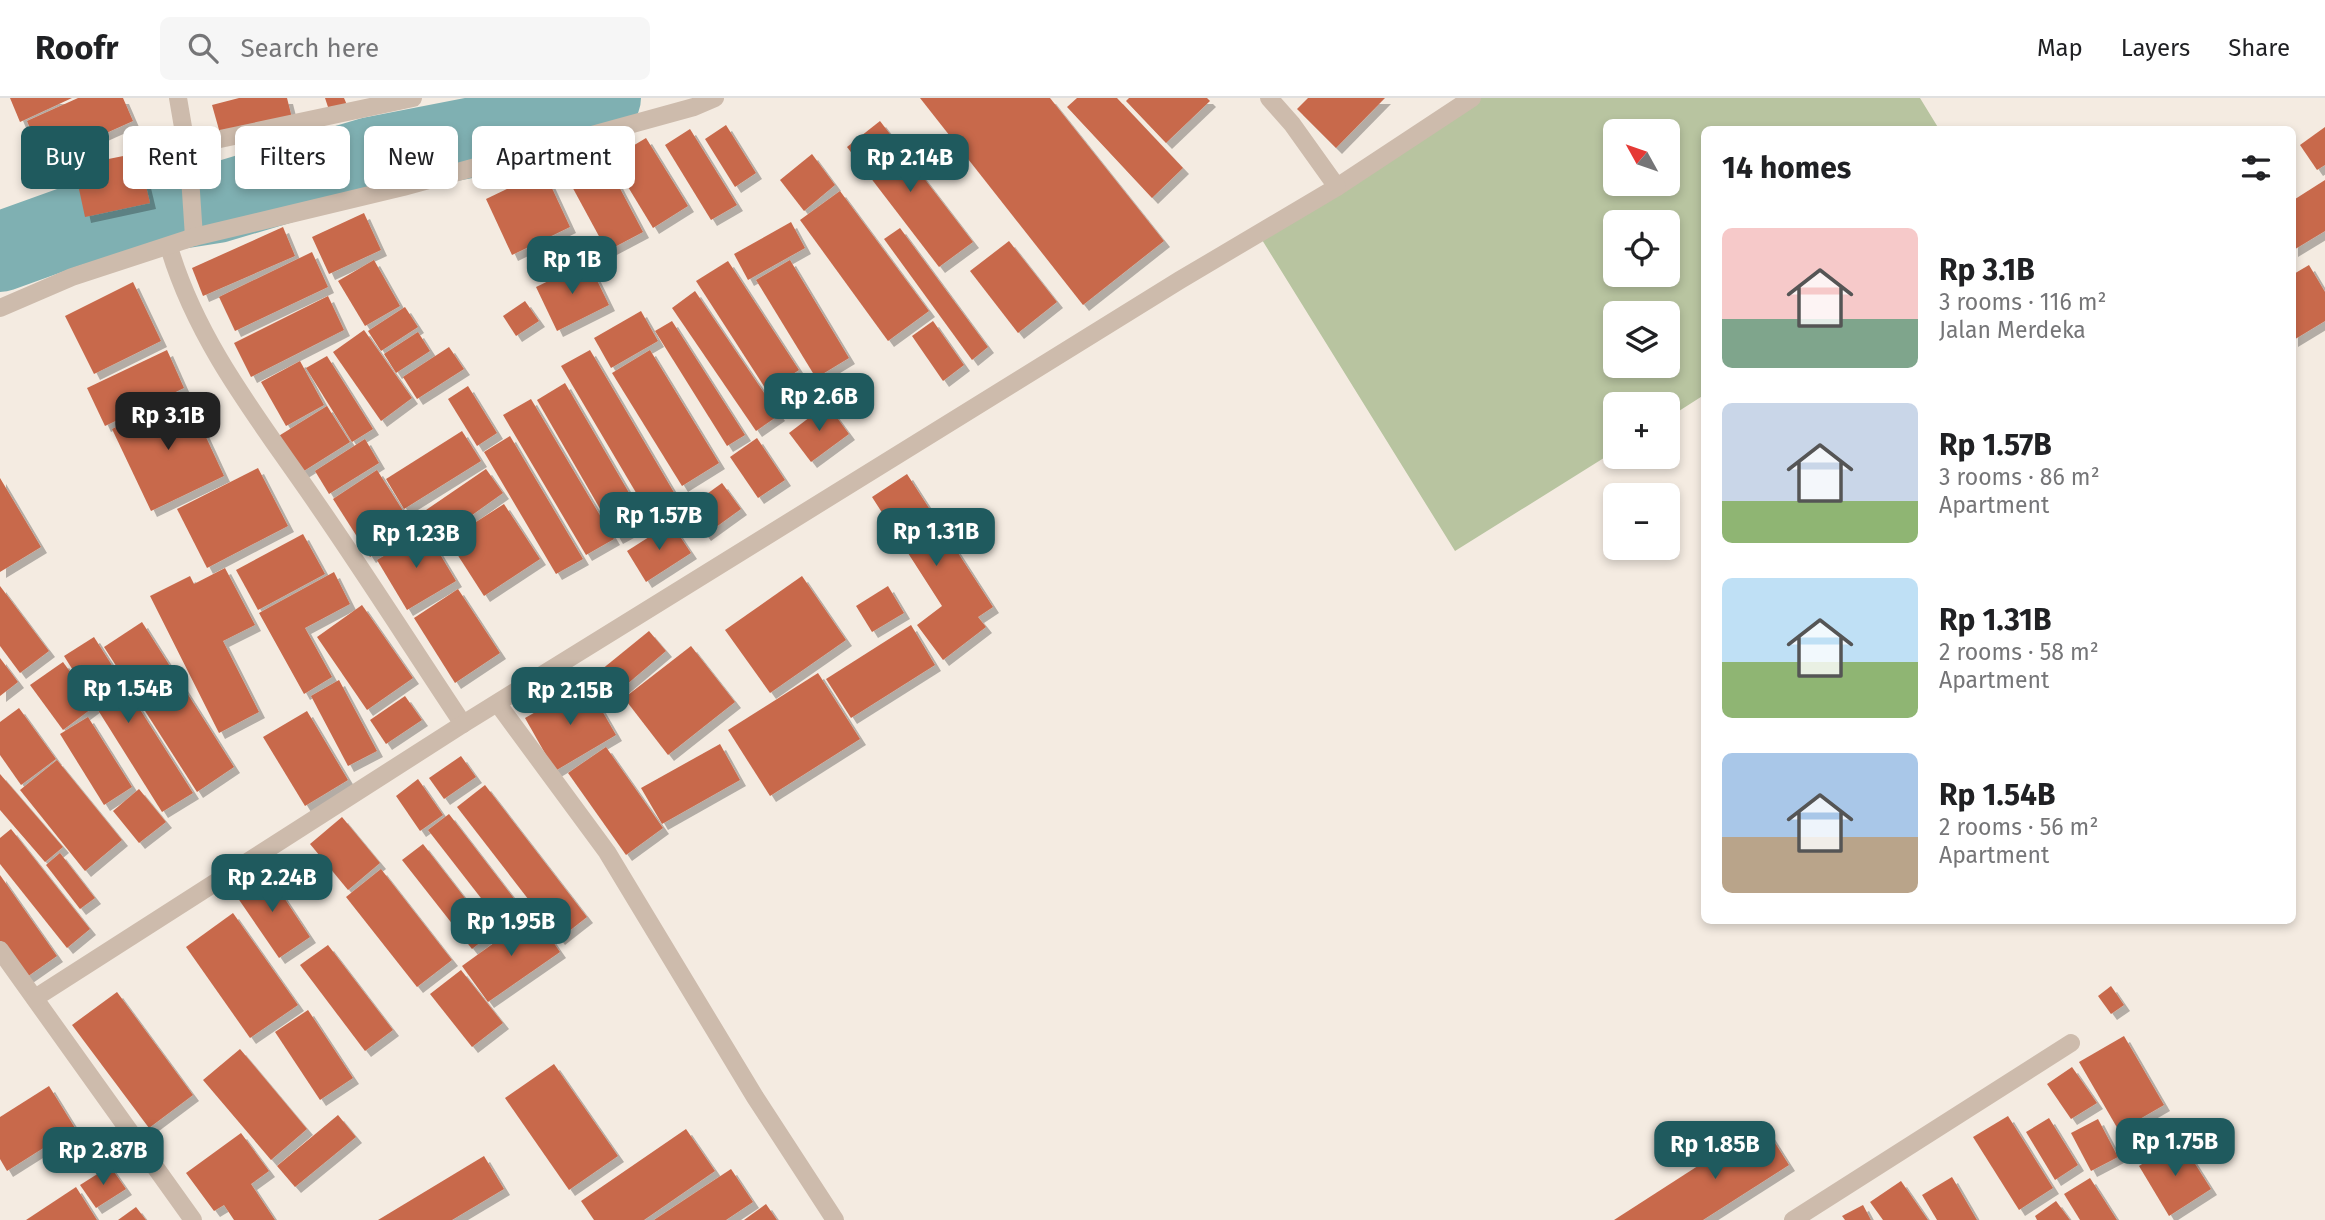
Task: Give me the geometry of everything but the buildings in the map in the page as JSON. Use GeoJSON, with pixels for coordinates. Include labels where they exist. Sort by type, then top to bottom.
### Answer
{"type":"FeatureCollection","features":[{"type":"Feature","properties":{"kind":"street"},"geometry":{"type":"LineString","coordinates":[[178,98],[183,126]]}},
{"type":"Feature","properties":{"kind":"street"},"geometry":{"type":"LineString","coordinates":[[221,146],[413,98]]}},
{"type":"Feature","properties":{"kind":"street"},"geometry":{"type":"LineString","coordinates":[[0,308],[72,277],[169,247],[194,228],[403,187],[694,107],[715,98]]}},
{"type":"Feature","properties":{"kind":"street"},"geometry":{"type":"LineString","coordinates":[[1269,98],[1292,124],[1337,187]]}},
{"type":"Feature","properties":{"kind":"street"},"geometry":{"type":"LineString","coordinates":[[35,998],[463,724],[1180,280],[1337,187],[1472,98]]}},
{"type":"Feature","properties":{"kind":"street"},"geometry":{"type":"LineString","coordinates":[[191,189],[194,228]]}},
{"type":"Feature","properties":{"kind":"street"},"geometry":{"type":"LineString","coordinates":[[169,247],[178,280],[197,322],[223,367],[463,724]]}},
{"type":"Feature","properties":{"kind":"street"},"geometry":{"type":"LineString","coordinates":[[498,704],[607,852],[755,1097],[835,1220]]}},
{"type":"Feature","properties":{"kind":"street"},"geometry":{"type":"LineString","coordinates":[[0,950],[193,1220]]}},
{"type":"Feature","properties":{"kind":"street"},"geometry":{"type":"LineString","coordinates":[[1793,1220],[2071,1043]]}},
{"type":"Feature","properties":{"kind":"green space"},"geometry":{"type":"Polygon","coordinates":[[[1479,98],[1920,98],[1937,126],[1701,126],[1701,397],[1680,410],[1680,392],[1603,392],[1603,458],[1455,551],[1259,235],[1479,98]]]}},
{"type":"Feature","properties":{"kind":"waterway"},"geometry":{"type":"LineString","coordinates":[[0,252],[72,226],[217,203],[371,157],[479,136],[574,110],[601,98]]}}]}
